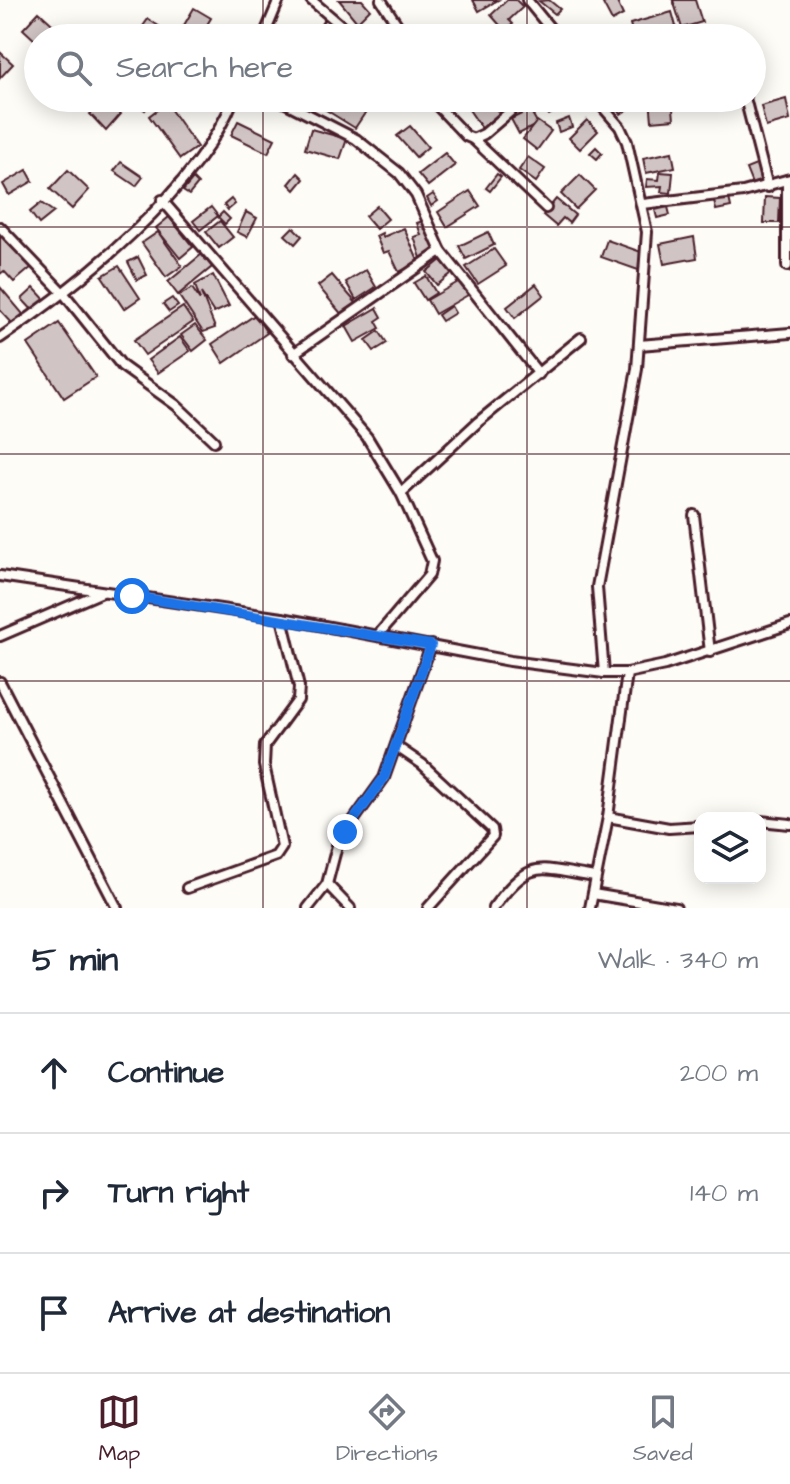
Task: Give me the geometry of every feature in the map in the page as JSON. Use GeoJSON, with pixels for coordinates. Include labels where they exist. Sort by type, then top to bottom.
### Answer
{"type":"FeatureCollection","features":[{"type":"Feature","properties":{"kind":"street"},"geometry":{"type":"LineString","coordinates":[[269,24],[279,0]]}},
{"type":"Feature","properties":{"kind":"street"},"geometry":{"type":"LineString","coordinates":[[311,0],[339,24]]}},
{"type":"Feature","properties":{"kind":"street"},"geometry":{"type":"LineString","coordinates":[[381,0],[397,24]]}},
{"type":"Feature","properties":{"kind":"street"},"geometry":{"type":"LineString","coordinates":[[527,0],[547,24]]}},
{"type":"Feature","properties":{"kind":"street"},"geometry":{"type":"LineString","coordinates":[[0,338],[65,295],[162,200],[217,134],[227,112]]}},
{"type":"Feature","properties":{"kind":"street"},"geometry":{"type":"LineString","coordinates":[[303,112],[356,139],[399,173],[416,195],[441,251],[539,374]]}},
{"type":"Feature","properties":{"kind":"street"},"geometry":{"type":"LineString","coordinates":[[443,112],[546,208]]}},
{"type":"Feature","properties":{"kind":"street"},"geometry":{"type":"LineString","coordinates":[[473,139],[479,138],[510,112]]}},
{"type":"Feature","properties":{"kind":"street"},"geometry":{"type":"LineString","coordinates":[[604,673],[597,587],[639,345],[647,232],[643,204],[624,135],[606,112]]}},
{"type":"Feature","properties":{"kind":"street"},"geometry":{"type":"LineString","coordinates":[[749,112],[768,187]]}},
{"type":"Feature","properties":{"kind":"street"},"geometry":{"type":"LineString","coordinates":[[643,204],[768,187],[788,180],[787,266]]}},
{"type":"Feature","properties":{"kind":"street"},"geometry":{"type":"LineString","coordinates":[[162,200],[367,437],[401,493],[432,561],[429,575],[378,635]]}},
{"type":"Feature","properties":{"kind":"street"},"geometry":{"type":"LineString","coordinates":[[0,227],[65,295],[122,366],[176,405],[214,441]]}},
{"type":"Feature","properties":{"kind":"street"},"geometry":{"type":"LineString","coordinates":[[293,354],[441,251]]}},
{"type":"Feature","properties":{"kind":"street"},"geometry":{"type":"LineString","coordinates":[[639,345],[790,333]]}},
{"type":"Feature","properties":{"kind":"street"},"geometry":{"type":"LineString","coordinates":[[401,493],[478,422],[581,338]]}},
{"type":"Feature","properties":{"kind":"street"},"geometry":{"type":"LineString","coordinates":[[694,515],[710,652]]}},
{"type":"Feature","properties":{"kind":"street"},"geometry":{"type":"LineString","coordinates":[[0,576],[282,618],[510,661],[604,673],[627,673],[710,652],[790,624]]}},
{"type":"Feature","properties":{"kind":"street"},"geometry":{"type":"LineString","coordinates":[[0,636],[104,591]]}},
{"type":"Feature","properties":{"kind":"street"},"geometry":{"type":"LineString","coordinates":[[187,888],[276,856],[282,847],[264,765],[265,745],[298,700],[299,687],[282,618]]}},
{"type":"Feature","properties":{"kind":"street"},"geometry":{"type":"LineString","coordinates":[[308,908],[327,884],[338,842],[384,778],[431,645]]}},
{"type":"Feature","properties":{"kind":"street"},"geometry":{"type":"LineString","coordinates":[[590,908],[608,817],[627,673]]}},
{"type":"Feature","properties":{"kind":"street"},"geometry":{"type":"LineString","coordinates":[[0,682],[50,785],[117,908]]}},
{"type":"Feature","properties":{"kind":"street"},"geometry":{"type":"LineString","coordinates":[[397,747],[441,781],[492,829],[493,836],[428,908]]}},
{"type":"Feature","properties":{"kind":"street"},"geometry":{"type":"LineString","coordinates":[[608,817],[669,828],[694,826]]}},
{"type":"Feature","properties":{"kind":"street"},"geometry":{"type":"LineString","coordinates":[[766,822],[790,824]]}},
{"type":"Feature","properties":{"kind":"street"},"geometry":{"type":"LineString","coordinates":[[493,908],[521,874],[531,869],[595,877]]}},
{"type":"Feature","properties":{"kind":"street"},"geometry":{"type":"LineString","coordinates":[[327,884],[350,908]]}},
{"type":"Feature","properties":{"kind":"street"},"geometry":{"type":"LineString","coordinates":[[593,894],[676,908]]}},
{"type":"Feature","properties":{"kind":"building"},"geometry":{"type":"Polygon","coordinates":[[[339,0],[362,0],[370,9],[357,22],[339,0]]]}},
{"type":"Feature","properties":{"kind":"building"},"geometry":{"type":"Polygon","coordinates":[[[473,0],[498,0],[479,11],[473,0]]]}},
{"type":"Feature","properties":{"kind":"building"},"geometry":{"type":"Polygon","coordinates":[[[507,0],[516,0],[523,7],[509,20],[513,24],[499,24],[491,15],[507,0]]]}},
{"type":"Feature","properties":{"kind":"building"},"geometry":{"type":"Polygon","coordinates":[[[549,0],[560,9],[555,14],[539,1],[549,0]]]}},
{"type":"Feature","properties":{"kind":"building"},"geometry":{"type":"Polygon","coordinates":[[[616,0],[623,15],[612,21],[603,4],[616,0]]]}},
{"type":"Feature","properties":{"kind":"building"},"geometry":{"type":"Polygon","coordinates":[[[673,0],[695,0],[702,22],[681,24],[673,0]]]}},
{"type":"Feature","properties":{"kind":"building"},"geometry":{"type":"Polygon","coordinates":[[[194,8],[211,18],[207,24],[185,24],[194,8]]]}},
{"type":"Feature","properties":{"kind":"building"},"geometry":{"type":"Polygon","coordinates":[[[39,12],[52,24],[28,24],[39,12]]]}},
{"type":"Feature","properties":{"kind":"building"},"geometry":{"type":"Polygon","coordinates":[[[672,12],[675,24],[630,24],[672,12]]]}},
{"type":"Feature","properties":{"kind":"building"},"geometry":{"type":"Polygon","coordinates":[[[327,15],[339,23],[338,24],[321,24],[327,15]]]}},
{"type":"Feature","properties":{"kind":"building"},"geometry":{"type":"Polygon","coordinates":[[[0,52],[13,64],[0,78],[0,52]]]}},
{"type":"Feature","properties":{"kind":"building"},"geometry":{"type":"Polygon","coordinates":[[[786,99],[790,120],[766,127],[762,112],[766,112],[766,105],[786,99]]]}},
{"type":"Feature","properties":{"kind":"building"},"geometry":{"type":"Polygon","coordinates":[[[119,112],[121,114],[106,131],[90,114],[119,112]]]}},
{"type":"Feature","properties":{"kind":"building"},"geometry":{"type":"Polygon","coordinates":[[[154,112],[172,112],[197,147],[180,159],[149,116],[154,112]]]}},
{"type":"Feature","properties":{"kind":"building"},"geometry":{"type":"Polygon","coordinates":[[[329,112],[366,112],[355,128],[329,112]]]}},
{"type":"Feature","properties":{"kind":"building"},"geometry":{"type":"Polygon","coordinates":[[[471,112],[498,112],[502,117],[483,130],[471,112]]]}},
{"type":"Feature","properties":{"kind":"building"},"geometry":{"type":"Polygon","coordinates":[[[531,112],[538,124],[519,134],[511,119],[531,112]]]}},
{"type":"Feature","properties":{"kind":"building"},"geometry":{"type":"Polygon","coordinates":[[[651,112],[673,112],[674,119],[652,121],[651,112]]]}},
{"type":"Feature","properties":{"kind":"building"},"geometry":{"type":"Polygon","coordinates":[[[569,118],[572,127],[559,132],[556,123],[569,118]]]}},
{"type":"Feature","properties":{"kind":"building"},"geometry":{"type":"Polygon","coordinates":[[[587,120],[598,131],[580,149],[569,138],[587,120]]]}},
{"type":"Feature","properties":{"kind":"building"},"geometry":{"type":"Polygon","coordinates":[[[238,121],[275,139],[268,153],[231,135],[238,121]]]}},
{"type":"Feature","properties":{"kind":"building"},"geometry":{"type":"Polygon","coordinates":[[[537,121],[551,131],[537,150],[523,139],[537,121]]]}},
{"type":"Feature","properties":{"kind":"building"},"geometry":{"type":"Polygon","coordinates":[[[410,126],[428,147],[416,157],[397,136],[410,126]]]}},
{"type":"Feature","properties":{"kind":"building"},"geometry":{"type":"Polygon","coordinates":[[[311,129],[347,139],[340,159],[305,149],[311,129]]]}},
{"type":"Feature","properties":{"kind":"building"},"geometry":{"type":"Polygon","coordinates":[[[596,147],[602,153],[597,159],[590,153],[596,147]]]}},
{"type":"Feature","properties":{"kind":"building"},"geometry":{"type":"Polygon","coordinates":[[[672,152],[675,167],[646,173],[643,158],[672,152]]]}},
{"type":"Feature","properties":{"kind":"building"},"geometry":{"type":"Polygon","coordinates":[[[445,153],[455,165],[428,186],[418,174],[445,153]]]}},
{"type":"Feature","properties":{"kind":"building"},"geometry":{"type":"Polygon","coordinates":[[[528,157],[545,169],[536,182],[519,170],[528,157]]]}},
{"type":"Feature","properties":{"kind":"building"},"geometry":{"type":"Polygon","coordinates":[[[121,162],[143,177],[136,186],[114,171],[121,162]]]}},
{"type":"Feature","properties":{"kind":"building"},"geometry":{"type":"Polygon","coordinates":[[[761,163],[767,178],[752,184],[746,169],[761,163]]]}},
{"type":"Feature","properties":{"kind":"building"},"geometry":{"type":"Polygon","coordinates":[[[27,170],[33,181],[9,195],[3,184],[27,170]]]}},
{"type":"Feature","properties":{"kind":"building"},"geometry":{"type":"Polygon","coordinates":[[[68,170],[89,190],[72,209],[50,189],[68,170]]]}},
{"type":"Feature","properties":{"kind":"building"},"geometry":{"type":"Polygon","coordinates":[[[660,172],[673,173],[671,193],[661,192],[662,186],[646,187],[647,179],[659,180],[660,172]]]}},
{"type":"Feature","properties":{"kind":"building"},"geometry":{"type":"Polygon","coordinates":[[[298,173],[304,179],[295,190],[289,184],[298,173]]]}},
{"type":"Feature","properties":{"kind":"building"},"geometry":{"type":"Polygon","coordinates":[[[497,174],[501,177],[490,191],[486,188],[497,174]]]}},
{"type":"Feature","properties":{"kind":"building"},"geometry":{"type":"Polygon","coordinates":[[[580,175],[595,190],[576,209],[561,194],[580,175]]]}},
{"type":"Feature","properties":{"kind":"building"},"geometry":{"type":"Polygon","coordinates":[[[193,179],[198,184],[189,195],[183,191],[193,179]]]}},
{"type":"Feature","properties":{"kind":"building"},"geometry":{"type":"Polygon","coordinates":[[[470,191],[480,206],[447,227],[438,212],[470,191]]]}},
{"type":"Feature","properties":{"kind":"building"},"geometry":{"type":"Polygon","coordinates":[[[433,194],[438,201],[431,206],[427,198],[433,194]]]}},
{"type":"Feature","properties":{"kind":"building"},"geometry":{"type":"Polygon","coordinates":[[[765,197],[780,198],[779,223],[764,223],[765,197]]]}},
{"type":"Feature","properties":{"kind":"building"},"geometry":{"type":"Polygon","coordinates":[[[729,198],[731,207],[716,210],[714,201],[729,198]]]}},
{"type":"Feature","properties":{"kind":"building"},"geometry":{"type":"Polygon","coordinates":[[[231,199],[235,204],[228,210],[224,205],[231,199]]]}},
{"type":"Feature","properties":{"kind":"building"},"geometry":{"type":"Polygon","coordinates":[[[556,199],[575,215],[569,223],[563,218],[556,226],[543,215],[556,199]]]}},
{"type":"Feature","properties":{"kind":"building"},"geometry":{"type":"Polygon","coordinates":[[[41,203],[54,212],[39,224],[30,212],[41,203]]]}},
{"type":"Feature","properties":{"kind":"building"},"geometry":{"type":"Polygon","coordinates":[[[377,206],[388,219],[376,229],[365,216],[377,206]]]}},
{"type":"Feature","properties":{"kind":"building"},"geometry":{"type":"Polygon","coordinates":[[[211,207],[218,216],[200,230],[193,221],[211,207]]]}},
{"type":"Feature","properties":{"kind":"building"},"geometry":{"type":"Polygon","coordinates":[[[668,207],[670,215],[657,218],[655,210],[668,207]]]}},
{"type":"Feature","properties":{"kind":"building"},"geometry":{"type":"Polygon","coordinates":[[[223,212],[230,219],[225,224],[218,217],[223,212]]]}},
{"type":"Feature","properties":{"kind":"building"},"geometry":{"type":"Polygon","coordinates":[[[246,212],[257,218],[247,237],[237,232],[246,212]]]}},
{"type":"Feature","properties":{"kind":"building"},"geometry":{"type":"Polygon","coordinates":[[[169,217],[193,247],[180,258],[156,228],[169,217]]]}},
{"type":"Feature","properties":{"kind":"building"},"geometry":{"type":"Polygon","coordinates":[[[426,220],[437,253],[421,258],[414,237],[421,235],[417,223],[426,220]]]}},
{"type":"Feature","properties":{"kind":"building"},"geometry":{"type":"Polygon","coordinates":[[[220,221],[233,237],[219,248],[206,232],[220,221]]]}},
{"type":"Feature","properties":{"kind":"building"},"geometry":{"type":"Polygon","coordinates":[[[293,227],[302,236],[295,244],[285,235],[293,227]]]}},
{"type":"Feature","properties":{"kind":"building"},"geometry":{"type":"Polygon","coordinates":[[[404,228],[419,263],[399,272],[389,251],[383,253],[376,236],[382,233],[383,237],[404,228]]]}},
{"type":"Feature","properties":{"kind":"building"},"geometry":{"type":"Polygon","coordinates":[[[0,230],[32,267],[14,282],[4,271],[0,274],[0,230]]]}},
{"type":"Feature","properties":{"kind":"building"},"geometry":{"type":"Polygon","coordinates":[[[158,232],[182,266],[166,277],[142,243],[158,232]]]}},
{"type":"Feature","properties":{"kind":"building"},"geometry":{"type":"Polygon","coordinates":[[[488,232],[494,245],[466,259],[459,246],[488,232]]]}},
{"type":"Feature","properties":{"kind":"building"},"geometry":{"type":"Polygon","coordinates":[[[694,237],[697,258],[664,264],[660,244],[694,237]]]}},
{"type":"Feature","properties":{"kind":"building"},"geometry":{"type":"Polygon","coordinates":[[[607,240],[647,254],[641,271],[601,257],[607,240]]]}},
{"type":"Feature","properties":{"kind":"building"},"geometry":{"type":"Polygon","coordinates":[[[494,249],[506,266],[478,284],[466,267],[494,249]]]}},
{"type":"Feature","properties":{"kind":"building"},"geometry":{"type":"Polygon","coordinates":[[[202,254],[212,267],[178,295],[168,282],[202,254]]]}},
{"type":"Feature","properties":{"kind":"building"},"geometry":{"type":"Polygon","coordinates":[[[138,257],[147,275],[137,280],[128,262],[138,257]]]}},
{"type":"Feature","properties":{"kind":"building"},"geometry":{"type":"Polygon","coordinates":[[[441,260],[452,273],[437,285],[426,272],[441,260]]]}},
{"type":"Feature","properties":{"kind":"building"},"geometry":{"type":"Polygon","coordinates":[[[119,266],[140,298],[124,309],[102,276],[119,266]]]}},
{"type":"Feature","properties":{"kind":"building"},"geometry":{"type":"Polygon","coordinates":[[[366,270],[376,287],[356,300],[346,282],[366,270]]]}},
{"type":"Feature","properties":{"kind":"building"},"geometry":{"type":"Polygon","coordinates":[[[213,275],[229,306],[214,313],[201,293],[215,328],[203,332],[179,296],[192,288],[200,300],[195,285],[213,275]]]}},
{"type":"Feature","properties":{"kind":"building"},"geometry":{"type":"Polygon","coordinates":[[[332,275],[357,304],[343,316],[318,286],[332,275]]]}},
{"type":"Feature","properties":{"kind":"building"},"geometry":{"type":"Polygon","coordinates":[[[426,276],[436,293],[425,300],[414,283],[426,276]]]}},
{"type":"Feature","properties":{"kind":"building"},"geometry":{"type":"Polygon","coordinates":[[[460,281],[468,295],[435,314],[427,300],[460,281]]]}},
{"type":"Feature","properties":{"kind":"building"},"geometry":{"type":"Polygon","coordinates":[[[536,284],[544,295],[515,318],[507,307],[536,284]]]}},
{"type":"Feature","properties":{"kind":"building"},"geometry":{"type":"Polygon","coordinates":[[[0,287],[23,314],[12,323],[0,310],[0,287]]]}},
{"type":"Feature","properties":{"kind":"building"},"geometry":{"type":"Polygon","coordinates":[[[34,288],[48,303],[36,314],[22,299],[34,288]]]}},
{"type":"Feature","properties":{"kind":"building"},"geometry":{"type":"Polygon","coordinates":[[[172,298],[178,306],[169,312],[163,304],[172,298]]]}},
{"type":"Feature","properties":{"kind":"building"},"geometry":{"type":"Polygon","coordinates":[[[451,306],[455,313],[442,321],[438,315],[451,306]]]}},
{"type":"Feature","properties":{"kind":"building"},"geometry":{"type":"Polygon","coordinates":[[[183,307],[193,322],[145,355],[134,340],[183,307]]]}},
{"type":"Feature","properties":{"kind":"building"},"geometry":{"type":"Polygon","coordinates":[[[377,308],[382,317],[376,321],[380,328],[355,342],[346,326],[377,308]]]}},
{"type":"Feature","properties":{"kind":"building"},"geometry":{"type":"Polygon","coordinates":[[[255,315],[267,333],[224,363],[212,344],[255,315]]]}},
{"type":"Feature","properties":{"kind":"building"},"geometry":{"type":"Polygon","coordinates":[[[59,323],[96,377],[64,398],[28,344],[59,323]]]}},
{"type":"Feature","properties":{"kind":"building"},"geometry":{"type":"Polygon","coordinates":[[[195,325],[207,340],[193,351],[181,335],[195,325]]]}},
{"type":"Feature","properties":{"kind":"building"},"geometry":{"type":"Polygon","coordinates":[[[379,331],[387,343],[374,351],[366,340],[379,331]]]}},
{"type":"Feature","properties":{"kind":"building"},"geometry":{"type":"Polygon","coordinates":[[[180,337],[190,351],[158,373],[148,360],[180,337]]]}},
{"type":"Feature","properties":{"kind":"route"},"geometry":{"type":"LineString","coordinates":[[132,596],[282,618],[431,645],[384,778],[345,832]]}}]}
